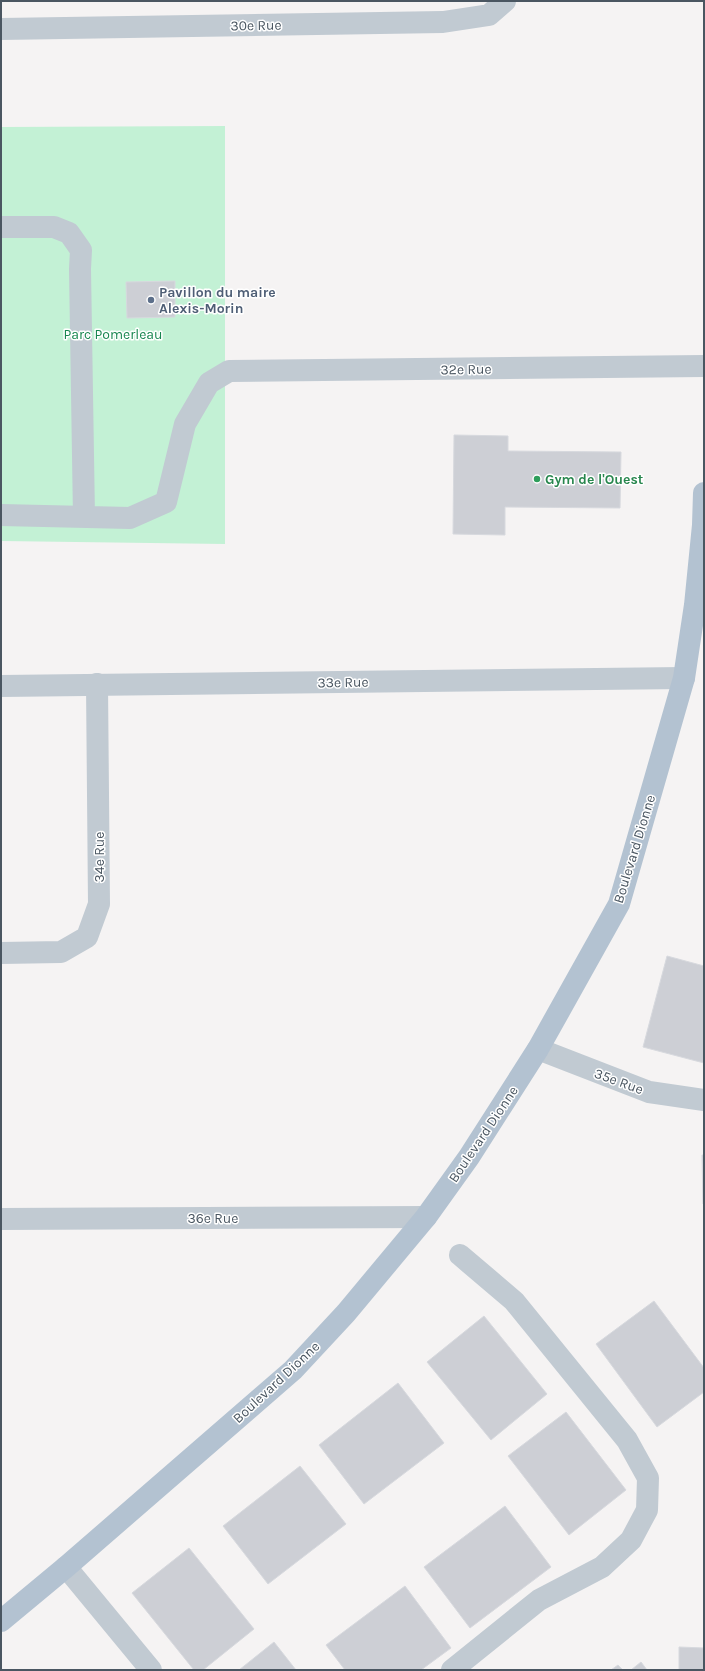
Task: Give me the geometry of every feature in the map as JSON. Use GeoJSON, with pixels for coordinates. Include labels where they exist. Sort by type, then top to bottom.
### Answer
{"type":"FeatureCollection","features":[{"type":"Feature","properties":{"kind":"main road","name":"Boulevard Dionne"},"geometry":{"type":"LineString","coordinates":[[1,1621],[66,1567],[293,1370],[346,1313],[426,1217],[469,1157],[538,1049],[620,904],[684,678],[695,605],[703,525],[704,493]]}},
{"type":"Feature","properties":{"kind":"street","name":"30e Rue"},"geometry":{"type":"LineString","coordinates":[[1,29],[443,22],[489,15],[505,1]]}},
{"type":"Feature","properties":{"kind":"street"},"geometry":{"type":"LineString","coordinates":[[1,227],[54,228],[69,233],[81,250],[80,269],[84,518],[1,515]]}},
{"type":"Feature","properties":{"kind":"street","name":"32e Rue"},"geometry":{"type":"LineString","coordinates":[[84,518],[130,518],[166,502],[185,424],[209,383],[228,371],[704,366]]}},
{"type":"Feature","properties":{"kind":"street","name":"33e Rue"},"geometry":{"type":"LineString","coordinates":[[1,686],[684,678]]}},
{"type":"Feature","properties":{"kind":"street","name":"34e Rue"},"geometry":{"type":"LineString","coordinates":[[1,953],[61,952],[87,937],[99,904],[97,684]]}},
{"type":"Feature","properties":{"kind":"street","name":"35e Rue"},"geometry":{"type":"LineString","coordinates":[[538,1049],[649,1092],[704,1100]]}},
{"type":"Feature","properties":{"kind":"street","name":"36e Rue"},"geometry":{"type":"LineString","coordinates":[[1,1218],[426,1217]]}},
{"type":"Feature","properties":{"kind":"street"},"geometry":{"type":"LineString","coordinates":[[452,1670],[539,1600],[602,1567],[631,1540],[647,1510],[648,1478],[627,1440],[514,1301],[460,1255]]}},
{"type":"Feature","properties":{"kind":"street"},"geometry":{"type":"LineString","coordinates":[[66,1567],[151,1670]]}},
{"type":"Feature","properties":{"kind":"green space","name":"Parc Pomerleau"},"geometry":{"type":"Polygon","coordinates":[[[225,126],[225,544],[1,541],[1,127],[225,126]]]}},
{"type":"Feature","properties":{"kind":"building","name":"Pavillon du maire Alexis-Morin"},"geometry":{"type":"Polygon","coordinates":[[[175,281],[175,317],[127,318],[126,282],[175,281]]]}},
{"type":"Feature","properties":{"kind":"building","name":"Gym de l'Ouest"},"geometry":{"type":"Polygon","coordinates":[[[454,435],[508,436],[508,451],[621,452],[620,508],[505,507],[505,535],[453,534],[454,435]]]}},
{"type":"Feature","properties":{"kind":"building"},"geometry":{"type":"Polygon","coordinates":[[[667,956],[704,966],[704,1063],[643,1047],[667,956]]]}},
{"type":"Feature","properties":{"kind":"building"},"geometry":{"type":"Polygon","coordinates":[[[702,1155],[704,1155],[704,1204],[703,1204],[702,1155]]]}},
{"type":"Feature","properties":{"kind":"building"},"geometry":{"type":"Polygon","coordinates":[[[654,1301],[704,1368],[704,1392],[657,1427],[596,1344],[654,1301]]]}},
{"type":"Feature","properties":{"kind":"building"},"geometry":{"type":"Polygon","coordinates":[[[484,1316],[547,1394],[491,1440],[427,1362],[484,1316]]]}},
{"type":"Feature","properties":{"kind":"building"},"geometry":{"type":"Polygon","coordinates":[[[398,1383],[444,1443],[364,1504],[319,1445],[398,1383]]]}},
{"type":"Feature","properties":{"kind":"building"},"geometry":{"type":"Polygon","coordinates":[[[566,1412],[626,1490],[569,1535],[508,1456],[566,1412]]]}},
{"type":"Feature","properties":{"kind":"building"},"geometry":{"type":"Polygon","coordinates":[[[300,1466],[346,1524],[268,1584],[223,1526],[300,1466]]]}},
{"type":"Feature","properties":{"kind":"building"},"geometry":{"type":"Polygon","coordinates":[[[505,1506],[551,1567],[470,1628],[424,1567],[505,1506]]]}},
{"type":"Feature","properties":{"kind":"building"},"geometry":{"type":"Polygon","coordinates":[[[189,1548],[254,1629],[203,1670],[194,1670],[132,1593],[189,1548]]]}},
{"type":"Feature","properties":{"kind":"building"},"geometry":{"type":"Polygon","coordinates":[[[405,1586],[451,1648],[421,1670],[345,1670],[326,1645],[405,1586]]]}},
{"type":"Feature","properties":{"kind":"building"},"geometry":{"type":"Polygon","coordinates":[[[274,1642],[296,1670],[239,1670],[274,1642]]]}},
{"type":"Feature","properties":{"kind":"building"},"geometry":{"type":"Polygon","coordinates":[[[679,1647],[704,1648],[704,1670],[679,1670],[679,1647]]]}},
{"type":"Feature","properties":{"kind":"building"},"geometry":{"type":"Polygon","coordinates":[[[641,1662],[647,1670],[631,1670],[641,1662]]]}},
{"type":"Feature","properties":{"kind":"building"},"geometry":{"type":"Polygon","coordinates":[[[618,1665],[623,1670],[611,1670],[618,1665]]]}},
{"type":"Feature","properties":{"kind":"place","name":"Pavillon du maire Alexis-Morin"},"geometry":{"type":"Point","coordinates":[151,300]}},
{"type":"Feature","properties":{"kind":"place","name":"Gym de l'Ouest"},"geometry":{"type":"Point","coordinates":[537,479]}}]}
